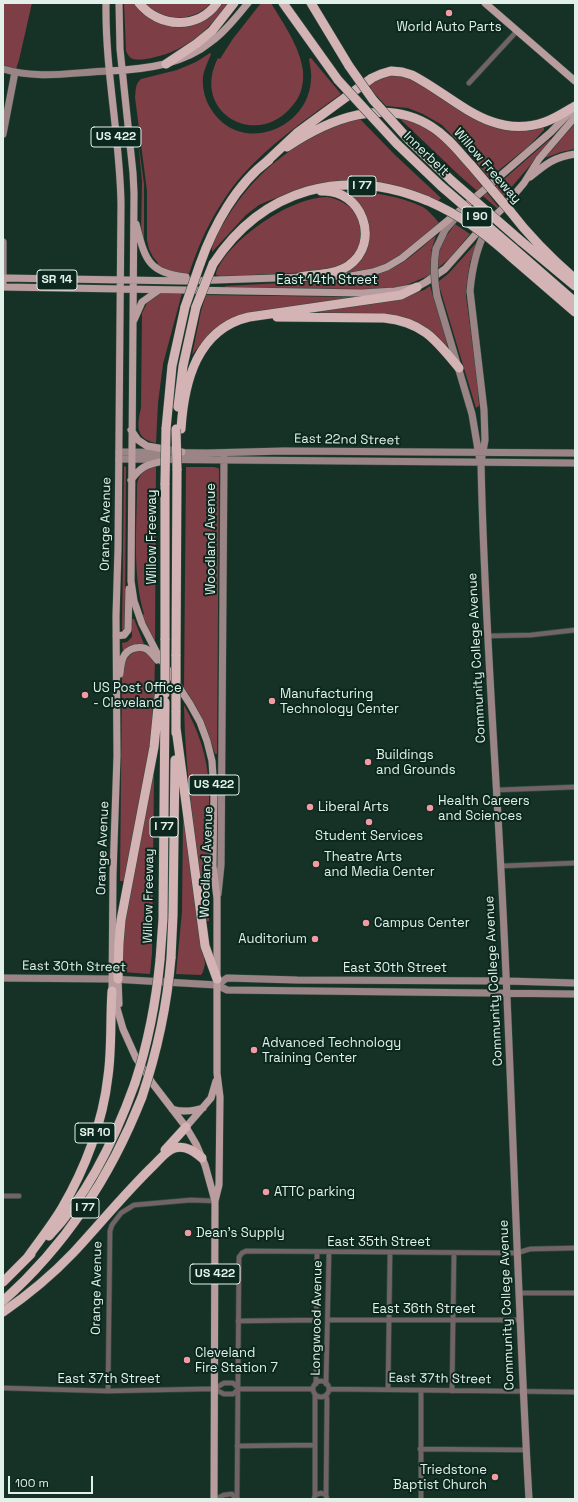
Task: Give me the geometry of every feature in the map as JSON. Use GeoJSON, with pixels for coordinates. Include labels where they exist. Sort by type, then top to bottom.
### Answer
{"type":"FeatureCollection","features":[{"type":"Feature","properties":{"kind":"highway"},"geometry":{"type":"LineString","coordinates":[[139,3],[147,12],[156,18],[177,23],[188,22],[203,16],[217,3]]}},
{"type":"Feature","properties":{"kind":"highway"},"geometry":{"type":"LineString","coordinates":[[166,64],[206,36],[234,3]]}},
{"type":"Feature","properties":{"kind":"highway","name":"Innerbelt"},"geometry":{"type":"LineString","coordinates":[[282,3],[338,80],[397,144],[511,252],[575,302]]}},
{"type":"Feature","properties":{"kind":"highway","name":"Innerbelt"},"geometry":{"type":"LineString","coordinates":[[311,3],[349,66],[373,100],[409,140],[452,181],[575,286]]}},
{"type":"Feature","properties":{"kind":"highway"},"geometry":{"type":"LineString","coordinates":[[265,163],[297,132],[368,81],[386,72],[396,71],[412,75],[475,115],[487,121],[507,126],[522,127],[537,125],[575,107]]}},
{"type":"Feature","properties":{"kind":"highway","name":"Willow Freeway"},"geometry":{"type":"LineString","coordinates":[[3,1282],[57,1228],[92,1177],[118,1127],[135,1083],[150,1029],[159,979],[163,912],[163,637],[161,574],[164,523],[166,429],[172,366],[185,307],[212,234],[224,212],[242,186],[265,163],[320,127],[355,114],[374,112],[392,112],[413,117],[432,126],[448,140],[471,165],[506,209],[528,232]]}},
{"type":"Feature","properties":{"kind":"highway","name":"I 77"},"geometry":{"type":"LineString","coordinates":[[179,429],[182,366],[196,307],[213,264],[229,242],[248,223],[270,208],[296,195],[325,186],[365,186],[393,189],[428,201],[454,214],[472,224],[511,252],[575,312]]}},
{"type":"Feature","properties":{"kind":"highway"},"geometry":{"type":"LineString","coordinates":[[296,195],[324,191],[336,192],[346,196],[358,208],[363,218],[365,229],[365,240],[361,251],[355,260],[347,266],[334,272],[300,277]]}},
{"type":"Feature","properties":{"kind":"highway"},"geometry":{"type":"LineString","coordinates":[[528,232],[575,272]]}},
{"type":"Feature","properties":{"kind":"highway"},"geometry":{"type":"LineString","coordinates":[[528,232],[550,257],[575,279]]}},
{"type":"Feature","properties":{"kind":"highway"},"geometry":{"type":"LineString","coordinates":[[179,429],[188,385],[196,361],[203,348],[213,336],[224,327],[249,317],[400,295],[416,287]]}},
{"type":"Feature","properties":{"kind":"highway"},"geometry":{"type":"LineString","coordinates":[[249,317],[384,318],[399,320],[419,328],[433,338],[459,368]]}},
{"type":"Feature","properties":{"kind":"highway","name":"Willow Freeway"},"geometry":{"type":"LineString","coordinates":[[3,1301],[49,1255],[88,1204],[119,1150],[142,1097],[154,1060],[163,1020],[171,958],[174,915],[177,483],[179,429]]}},
{"type":"Feature","properties":{"kind":"highway"},"geometry":{"type":"LineString","coordinates":[[115,979],[121,920],[154,747],[162,691]]}},
{"type":"Feature","properties":{"kind":"highway"},"geometry":{"type":"LineString","coordinates":[[176,728],[205,946],[217,982]]}},
{"type":"Feature","properties":{"kind":"highway","name":"SR 10"},"geometry":{"type":"LineString","coordinates":[[27,1258],[49,1227],[71,1191],[86,1157],[96,1128],[104,1102],[108,1077],[112,991]]}},
{"type":"Feature","properties":{"kind":"highway"},"geometry":{"type":"LineString","coordinates":[[3,1312],[57,1269],[147,1172],[186,1127]]}},
{"type":"Feature","properties":{"kind":"highway"},"geometry":{"type":"LineString","coordinates":[[147,1172],[167,1152],[176,1148],[188,1149],[195,1152],[202,1158]]}},
{"type":"Feature","properties":{"kind":"main road","name":"US 422"},"geometry":{"type":"LineString","coordinates":[[106,3],[110,71]]}},
{"type":"Feature","properties":{"kind":"main road","name":"US 422"},"geometry":{"type":"LineString","coordinates":[[119,3],[122,70]]}},
{"type":"Feature","properties":{"kind":"main road"},"geometry":{"type":"LineString","coordinates":[[110,71],[152,68],[186,56],[212,41],[248,3]]}},
{"type":"Feature","properties":{"kind":"main road"},"geometry":{"type":"LineString","coordinates":[[485,3],[575,81]]}},
{"type":"Feature","properties":{"kind":"main road","name":"Orange Avenue"},"geometry":{"type":"LineString","coordinates":[[122,70],[133,173],[134,214],[130,571],[134,601],[139,615],[153,646],[200,722],[210,750],[214,782],[213,866],[218,898]]}},
{"type":"Feature","properties":{"kind":"main road","name":"Orange Avenue"},"geometry":{"type":"LineString","coordinates":[[110,71],[120,173],[121,280],[116,636],[117,756],[113,874],[115,979]]}},
{"type":"Feature","properties":{"kind":"main road","name":"East 14th Street"},"geometry":{"type":"LineString","coordinates":[[3,278],[186,281],[362,274],[387,267],[410,253],[463,208],[551,132],[575,107]]}},
{"type":"Feature","properties":{"kind":"main road","name":"East 14th Street"},"geometry":{"type":"LineString","coordinates":[[3,287],[367,293],[395,291],[416,287],[445,269],[476,235],[506,209],[539,159],[575,117]]}},
{"type":"Feature","properties":{"kind":"main road"},"geometry":{"type":"LineString","coordinates":[[524,183],[550,161],[575,154]]}},
{"type":"Feature","properties":{"kind":"main road"},"geometry":{"type":"LineString","coordinates":[[134,214],[143,252],[148,261],[154,267],[162,272],[172,275],[217,280]]}},
{"type":"Feature","properties":{"kind":"main road"},"geometry":{"type":"LineString","coordinates":[[3,278],[3,283]]}},
{"type":"Feature","properties":{"kind":"main road"},"geometry":{"type":"LineString","coordinates":[[133,324],[142,302],[159,290]]}},
{"type":"Feature","properties":{"kind":"main road"},"geometry":{"type":"LineString","coordinates":[[131,430],[138,440],[146,446],[182,452]]}},
{"type":"Feature","properties":{"kind":"main road"},"geometry":{"type":"LineString","coordinates":[[131,480],[144,466],[171,459]]}},
{"type":"Feature","properties":{"kind":"main road"},"geometry":{"type":"LineString","coordinates":[[116,636],[124,635],[128,630],[130,571]]}},
{"type":"Feature","properties":{"kind":"main road"},"geometry":{"type":"LineString","coordinates":[[117,756],[120,726],[121,664],[125,655],[134,648],[146,648],[174,680]]}},
{"type":"Feature","properties":{"kind":"main road","name":"Woodland Avenue"},"geometry":{"type":"LineString","coordinates":[[215,1499],[215,1201],[219,1185],[220,1097],[217,1073],[218,898]]}},
{"type":"Feature","properties":{"kind":"main road"},"geometry":{"type":"LineString","coordinates":[[115,979],[119,1012]]}},
{"type":"Feature","properties":{"kind":"main road","name":"Woodland Avenue"},"geometry":{"type":"LineString","coordinates":[[115,979],[112,991],[124,1030],[136,1058],[186,1127],[196,1144],[202,1158],[215,1201]]}},
{"type":"Feature","properties":{"kind":"main road"},"geometry":{"type":"LineString","coordinates":[[186,1127],[213,1094],[217,1073]]}},
{"type":"Feature","properties":{"kind":"main road"},"geometry":{"type":"LineString","coordinates":[[172,1109],[187,1112],[203,1108]]}},
{"type":"Feature","properties":{"kind":"street"},"geometry":{"type":"LineString","coordinates":[[469,84],[517,31]]}},
{"type":"Feature","properties":{"kind":"street"},"geometry":{"type":"LineString","coordinates":[[3,69],[15,72],[45,75],[110,71]]}},
{"type":"Feature","properties":{"kind":"street"},"geometry":{"type":"LineString","coordinates":[[3,134],[15,72]]}},
{"type":"Feature","properties":{"kind":"street"},"geometry":{"type":"LineString","coordinates":[[463,208],[445,230],[436,249],[434,258],[434,280],[437,296],[472,414],[481,453]]}},
{"type":"Feature","properties":{"kind":"street","name":"Community College Avenue"},"geometry":{"type":"LineString","coordinates":[[506,209],[488,228],[482,240],[472,272],[470,290],[472,318],[484,410],[485,440],[481,453],[481,462],[488,636],[507,981],[518,1293],[529,1499]]}},
{"type":"Feature","properties":{"kind":"street"},"geometry":{"type":"LineString","coordinates":[[3,242],[3,278]]}},
{"type":"Feature","properties":{"kind":"street","name":"East 22nd Street"},"geometry":{"type":"LineString","coordinates":[[131,456],[182,452],[575,453]]}},
{"type":"Feature","properties":{"kind":"street","name":"Woodland Avenue"},"geometry":{"type":"LineString","coordinates":[[218,898],[221,865],[224,452]]}},
{"type":"Feature","properties":{"kind":"street","name":"East 22nd Street"},"geometry":{"type":"LineString","coordinates":[[119,455],[171,459],[224,460],[575,463]]}},
{"type":"Feature","properties":{"kind":"street"},"geometry":{"type":"LineString","coordinates":[[488,636],[531,635],[575,630]]}},
{"type":"Feature","properties":{"kind":"street"},"geometry":{"type":"LineString","coordinates":[[497,790],[575,787]]}},
{"type":"Feature","properties":{"kind":"street"},"geometry":{"type":"LineString","coordinates":[[501,866],[575,863]]}},
{"type":"Feature","properties":{"kind":"street","name":"East 30th Street"},"geometry":{"type":"LineString","coordinates":[[3,978],[217,982],[227,978],[575,983]]}},
{"type":"Feature","properties":{"kind":"street","name":"East 30th Street"},"geometry":{"type":"LineString","coordinates":[[217,982],[227,990],[575,994]]}},
{"type":"Feature","properties":{"kind":"street"},"geometry":{"type":"LineString","coordinates":[[3,1196],[19,1196]]}},
{"type":"Feature","properties":{"kind":"street","name":"Orange Avenue"},"geometry":{"type":"LineString","coordinates":[[108,1391],[110,1231],[112,1225],[121,1213],[134,1205],[143,1203],[191,1200],[215,1201]]}},
{"type":"Feature","properties":{"kind":"street","name":"East 35th Street"},"geometry":{"type":"LineString","coordinates":[[238,1321],[240,1257],[242,1253],[246,1251],[517,1253],[530,1249],[575,1248]]}},
{"type":"Feature","properties":{"kind":"street","name":"Longwood Avenue"},"geometry":{"type":"LineString","coordinates":[[316,1384],[317,1252]]}},
{"type":"Feature","properties":{"kind":"street","name":"Longwood Avenue"},"geometry":{"type":"LineString","coordinates":[[326,1384],[329,1252]]}},
{"type":"Feature","properties":{"kind":"street"},"geometry":{"type":"LineString","coordinates":[[388,1389],[390,1253]]}},
{"type":"Feature","properties":{"kind":"street"},"geometry":{"type":"LineString","coordinates":[[452,1391],[454,1253]]}},
{"type":"Feature","properties":{"kind":"street"},"geometry":{"type":"LineString","coordinates":[[518,1293],[575,1293]]}},
{"type":"Feature","properties":{"kind":"street"},"geometry":{"type":"LineString","coordinates":[[236,1499],[239,1389],[238,1321],[316,1320]]}},
{"type":"Feature","properties":{"kind":"street","name":"East 36th Street"},"geometry":{"type":"LineString","coordinates":[[328,1320],[520,1320]]}},
{"type":"Feature","properties":{"kind":"street"},"geometry":{"type":"LineString","coordinates":[[322,1382],[326,1384],[328,1389],[326,1395],[322,1397],[314,1392],[316,1384],[322,1382]]}},
{"type":"Feature","properties":{"kind":"street","name":"East 37th Street"},"geometry":{"type":"LineString","coordinates":[[214,1389],[224,1383],[233,1383],[239,1389]]}},
{"type":"Feature","properties":{"kind":"street","name":"East 37th Street"},"geometry":{"type":"LineString","coordinates":[[3,1388],[108,1391],[214,1389],[224,1394],[233,1394],[239,1389],[314,1392]]}},
{"type":"Feature","properties":{"kind":"street","name":"East 37th Street"},"geometry":{"type":"LineString","coordinates":[[328,1389],[575,1392]]}},
{"type":"Feature","properties":{"kind":"street"},"geometry":{"type":"LineString","coordinates":[[421,1390],[421,1499]]}},
{"type":"Feature","properties":{"kind":"street","name":"Longwood Avenue"},"geometry":{"type":"LineString","coordinates":[[314,1392],[314,1497]]}},
{"type":"Feature","properties":{"kind":"street","name":"Longwood Avenue"},"geometry":{"type":"LineString","coordinates":[[326,1395],[327,1497]]}},
{"type":"Feature","properties":{"kind":"street"},"geometry":{"type":"LineString","coordinates":[[237,1446],[315,1445]]}},
{"type":"Feature","properties":{"kind":"street"},"geometry":{"type":"LineString","coordinates":[[420,1449],[526,1450]]}},
{"type":"Feature","properties":{"kind":"street"},"geometry":{"type":"LineString","coordinates":[[314,1497],[321,1493],[327,1497]]}},
{"type":"Feature","properties":{"kind":"street"},"geometry":{"type":"LineString","coordinates":[[215,1499],[224,1495],[232,1494],[236,1499]]}},
{"type":"Feature","properties":{"kind":"shaded area"},"geometry":{"type":"Polygon","coordinates":[[[3,3],[32,3],[15,72],[3,69],[3,3]]]}},
{"type":"Feature","properties":{"kind":"shaded area"},"geometry":{"type":"Polygon","coordinates":[[[124,3],[136,3],[182,25],[220,3],[228,3],[212,24],[183,47],[159,56],[139,60],[129,57],[126,51],[124,3]]]}},
{"type":"Feature","properties":{"kind":"shaded area"},"geometry":{"type":"Polygon","coordinates":[[[145,3],[211,3],[204,10],[196,14],[178,18],[160,14],[145,3]]]}},
{"type":"Feature","properties":{"kind":"shaded area"},"geometry":{"type":"Polygon","coordinates":[[[261,3],[271,3],[295,44],[303,71],[303,81],[300,94],[296,101],[278,118],[262,125],[246,125],[232,119],[220,109],[213,95],[212,77],[218,58],[220,59],[232,40],[261,3]]]}},
{"type":"Feature","properties":{"kind":"shaded area"},"geometry":{"type":"Polygon","coordinates":[[[210,53],[211,54],[203,77],[206,98],[211,109],[223,123],[238,131],[254,133],[270,131],[285,124],[298,113],[307,98],[311,80],[309,59],[311,58],[341,94],[280,140],[238,180],[210,223],[200,243],[189,274],[185,274],[168,270],[157,265],[158,263],[149,249],[147,240],[147,191],[135,97],[137,85],[141,79],[177,70],[196,62],[210,53]]]}},
{"type":"Feature","properties":{"kind":"shaded area"},"geometry":{"type":"Polygon","coordinates":[[[397,74],[415,79],[456,106],[530,130],[544,126],[544,130],[529,146],[489,178],[470,154],[442,125],[423,114],[408,108],[386,106],[369,85],[377,78],[397,74]]]}},
{"type":"Feature","properties":{"kind":"shaded area"},"geometry":{"type":"Polygon","coordinates":[[[359,118],[395,155],[441,198],[438,201],[397,188],[303,188],[259,205],[246,215],[212,252],[214,240],[225,221],[251,185],[266,170],[282,156],[318,134],[359,118]]]}},
{"type":"Feature","properties":{"kind":"shaded area"},"geometry":{"type":"Polygon","coordinates":[[[399,118],[420,123],[447,142],[500,209],[499,210],[460,176],[399,118]]]}},
{"type":"Feature","properties":{"kind":"shaded area"},"geometry":{"type":"Polygon","coordinates":[[[575,123],[575,149],[545,158],[575,123]]]}},
{"type":"Feature","properties":{"kind":"shaded area"},"geometry":{"type":"Polygon","coordinates":[[[550,139],[551,141],[503,197],[495,187],[550,139]]]}},
{"type":"Feature","properties":{"kind":"shaded area"},"geometry":{"type":"Polygon","coordinates":[[[138,140],[144,184],[144,242],[146,248],[141,235],[142,181],[138,140]]]}},
{"type":"Feature","properties":{"kind":"shaded area"},"geometry":{"type":"Polygon","coordinates":[[[346,191],[366,192],[395,197],[414,203],[423,207],[439,223],[394,260],[368,270],[342,273],[368,239],[345,193],[346,191]]]}},
{"type":"Feature","properties":{"kind":"shaded area"},"geometry":{"type":"Polygon","coordinates":[[[327,197],[338,200],[348,206],[352,209],[358,219],[361,230],[360,242],[356,253],[349,262],[338,268],[317,272],[237,276],[216,275],[224,258],[233,247],[270,217],[299,203],[327,197]]]}},
{"type":"Feature","properties":{"kind":"shaded area"},"geometry":{"type":"Polygon","coordinates":[[[455,224],[470,234],[451,257],[430,275],[402,287],[363,290],[225,288],[225,286],[354,279],[378,274],[401,264],[436,236],[431,251],[439,252],[445,238],[455,224]]]}},
{"type":"Feature","properties":{"kind":"shaded area"},"geometry":{"type":"Polygon","coordinates":[[[476,243],[477,244],[470,262],[466,296],[478,384],[479,406],[476,408],[438,282],[449,273],[476,243]]]}},
{"type":"Feature","properties":{"kind":"shaded area"},"geometry":{"type":"Polygon","coordinates":[[[430,286],[449,345],[445,346],[414,323],[321,315],[320,311],[404,297],[424,290],[430,286]]]}},
{"type":"Feature","properties":{"kind":"shaded area"},"geometry":{"type":"Polygon","coordinates":[[[160,293],[182,293],[163,364],[158,403],[156,443],[149,441],[141,435],[138,425],[141,408],[142,313],[147,303],[146,302],[160,293]]]}},
{"type":"Feature","properties":{"kind":"shaded area"},"geometry":{"type":"Polygon","coordinates":[[[206,295],[352,297],[353,299],[244,314],[235,317],[215,330],[192,355],[201,311],[206,295]]]}},
{"type":"Feature","properties":{"kind":"shaded area"},"geometry":{"type":"Polygon","coordinates":[[[124,466],[126,467],[125,627],[122,631],[124,466]]]}},
{"type":"Feature","properties":{"kind":"shaded area"},"geometry":{"type":"Polygon","coordinates":[[[151,467],[156,467],[155,642],[142,615],[144,614],[138,582],[136,550],[137,484],[142,474],[151,467]]]}},
{"type":"Feature","properties":{"kind":"shaded area"},"geometry":{"type":"Polygon","coordinates":[[[186,467],[214,467],[219,469],[217,754],[215,754],[199,711],[184,688],[186,467]]]}},
{"type":"Feature","properties":{"kind":"shaded area"},"geometry":{"type":"Polygon","coordinates":[[[132,619],[134,619],[144,644],[123,652],[122,643],[127,642],[132,637],[132,619]]]}},
{"type":"Feature","properties":{"kind":"shaded area"},"geometry":{"type":"Polygon","coordinates":[[[138,651],[147,653],[155,661],[153,722],[146,768],[124,881],[120,881],[122,678],[124,665],[127,658],[138,651]]]}},
{"type":"Feature","properties":{"kind":"shaded area"},"geometry":{"type":"Polygon","coordinates":[[[184,705],[198,734],[208,775],[209,921],[206,921],[192,813],[184,705]]]}},
{"type":"Feature","properties":{"kind":"shaded area"},"geometry":{"type":"Polygon","coordinates":[[[152,775],[154,776],[152,953],[150,974],[122,972],[120,948],[152,775]]]}},
{"type":"Feature","properties":{"kind":"shaded area"},"geometry":{"type":"Polygon","coordinates":[[[183,817],[205,964],[201,975],[176,974],[182,912],[183,817]]]}},
{"type":"Feature","properties":{"kind":"place","name":"World Auto Parts"},"geometry":{"type":"Point","coordinates":[449,13]}},
{"type":"Feature","properties":{"kind":"place","name":"US Post Office - Cleveland"},"geometry":{"type":"Point","coordinates":[85,695]}},
{"type":"Feature","properties":{"kind":"place","name":"Manufacturing Technology Center"},"geometry":{"type":"Point","coordinates":[272,701]}},
{"type":"Feature","properties":{"kind":"place","name":"Buildings and Grounds"},"geometry":{"type":"Point","coordinates":[368,762]}},
{"type":"Feature","properties":{"kind":"place","name":"Liberal Arts"},"geometry":{"type":"Point","coordinates":[310,807]}},
{"type":"Feature","properties":{"kind":"place","name":"Health Careers and Sciences"},"geometry":{"type":"Point","coordinates":[430,808]}},
{"type":"Feature","properties":{"kind":"place","name":"Student Services"},"geometry":{"type":"Point","coordinates":[369,822]}},
{"type":"Feature","properties":{"kind":"place","name":"Theatre Arts and Media Center"},"geometry":{"type":"Point","coordinates":[316,864]}},
{"type":"Feature","properties":{"kind":"place","name":"Campus Center"},"geometry":{"type":"Point","coordinates":[366,923]}},
{"type":"Feature","properties":{"kind":"place","name":"Auditorium"},"geometry":{"type":"Point","coordinates":[315,939]}},
{"type":"Feature","properties":{"kind":"place","name":"Advanced Technology Training Center"},"geometry":{"type":"Point","coordinates":[254,1050]}},
{"type":"Feature","properties":{"kind":"place","name":"ATTC parking"},"geometry":{"type":"Point","coordinates":[266,1192]}},
{"type":"Feature","properties":{"kind":"place","name":"Dean's Supply"},"geometry":{"type":"Point","coordinates":[188,1233]}},
{"type":"Feature","properties":{"kind":"place","name":"Cleveland Fire Station 7"},"geometry":{"type":"Point","coordinates":[187,1360]}},
{"type":"Feature","properties":{"kind":"place","name":"Triedstone Baptist Church"},"geometry":{"type":"Point","coordinates":[495,1477]}}]}
